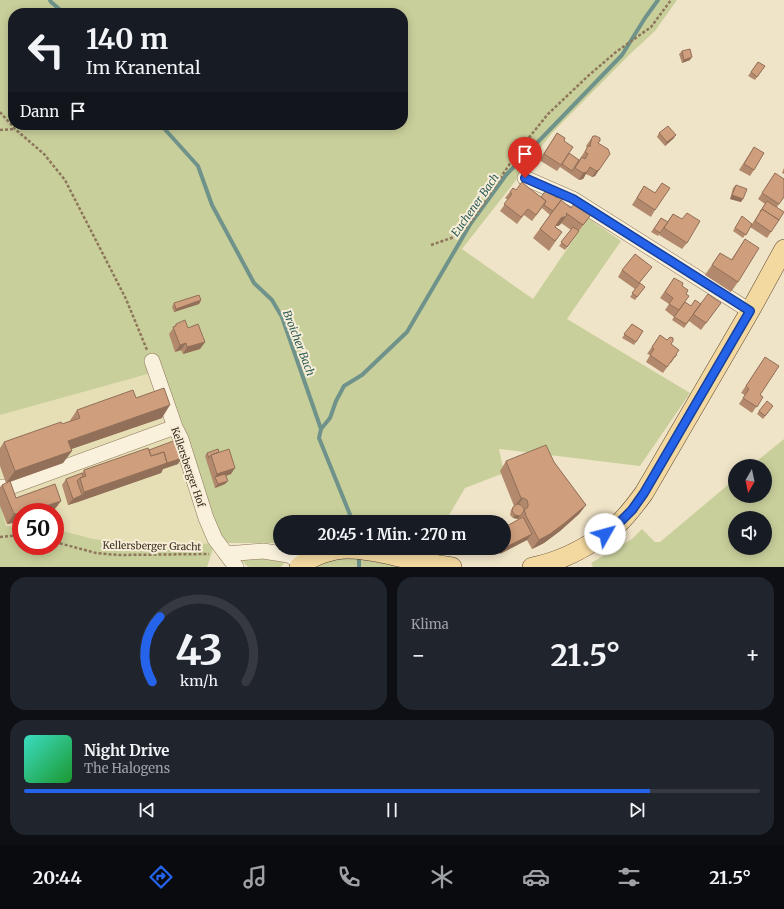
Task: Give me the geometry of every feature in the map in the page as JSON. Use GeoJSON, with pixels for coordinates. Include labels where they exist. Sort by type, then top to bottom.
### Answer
{"type":"FeatureCollection","features":[{"type":"Feature","properties":{"kind":"main road"},"geometry":{"type":"LineString","coordinates":[[532,567],[546,564],[570,555],[592,543],[617,525],[632,510],[644,493],[750,311],[784,249]]}},
{"type":"Feature","properties":{"kind":"main road"},"geometry":{"type":"LineString","coordinates":[[301,565],[320,555]]}},
{"type":"Feature","properties":{"kind":"main road"},"geometry":{"type":"LineString","coordinates":[[390,555],[452,567]]}},
{"type":"Feature","properties":{"kind":"street"},"geometry":{"type":"LineString","coordinates":[[525,178],[573,199],[750,311]]}},
{"type":"Feature","properties":{"kind":"street","name":"Kellersberger Hof"},"geometry":{"type":"LineString","coordinates":[[152,361],[175,428],[181,439],[206,518],[215,539],[236,567]]}},
{"type":"Feature","properties":{"kind":"street"},"geometry":{"type":"LineString","coordinates":[[0,487],[10,487],[175,428]]}},
{"type":"Feature","properties":{"kind":"street"},"geometry":{"type":"LineString","coordinates":[[226,554],[263,551],[289,555],[301,565]]}},
{"type":"Feature","properties":{"kind":"path"},"geometry":{"type":"LineString","coordinates":[[432,245],[460,235],[473,219],[519,150],[548,114],[616,52],[651,27],[671,0]]}},
{"type":"Feature","properties":{"kind":"path"},"geometry":{"type":"LineString","coordinates":[[0,112],[8,121]]}},
{"type":"Feature","properties":{"kind":"path"},"geometry":{"type":"LineString","coordinates":[[16,130],[44,154],[65,180],[126,299],[152,361]]}},
{"type":"Feature","properties":{"kind":"path"},"geometry":{"type":"LineString","coordinates":[[0,537],[12,536]]}},
{"type":"Feature","properties":{"kind":"path","name":"Kellersberger Gracht"},"geometry":{"type":"LineString","coordinates":[[64,544],[96,553],[118,555],[226,554]]}},
{"type":"Feature","properties":{"kind":"shaded area"},"geometry":{"type":"Polygon","coordinates":[[[151,372],[214,543],[164,546],[93,539],[64,531],[64,503],[12,503],[12,526],[6,526],[0,505],[0,415],[151,372]]]}},
{"type":"Feature","properties":{"kind":"green space"},"geometry":{"type":"Polygon","coordinates":[[[0,0],[677,0],[655,31],[628,56],[551,134],[462,249],[533,299],[588,218],[621,241],[567,319],[690,393],[640,466],[499,449],[504,473],[465,488],[449,515],[273,515],[273,543],[215,543],[207,567],[0,567],[0,505],[6,526],[12,526],[12,555],[64,555],[64,531],[93,539],[164,546],[214,543],[151,373],[0,415],[0,0]]]}},
{"type":"Feature","properties":{"kind":"green space"},"geometry":{"type":"Polygon","coordinates":[[[784,439],[784,567],[593,567],[591,563],[632,539],[642,529],[655,542],[660,542],[728,485],[728,503],[772,503],[772,459],[760,459],[784,439]]]}},
{"type":"Feature","properties":{"kind":"green space"},"geometry":{"type":"Polygon","coordinates":[[[304,555],[389,555],[389,559],[400,567],[318,567],[304,555]]]}},
{"type":"Feature","properties":{"kind":"green space"},"geometry":{"type":"Polygon","coordinates":[[[256,557],[288,559],[281,567],[248,567],[240,559],[256,557]]]}},
{"type":"Feature","properties":{"kind":"building"},"geometry":{"type":"Polygon","coordinates":[[[690,49],[692,57],[684,60],[682,51],[690,49]]]}},
{"type":"Feature","properties":{"kind":"building"},"geometry":{"type":"Polygon","coordinates":[[[758,62],[765,66],[757,77],[751,72],[758,62]]]}},
{"type":"Feature","properties":{"kind":"building"},"geometry":{"type":"Polygon","coordinates":[[[668,126],[676,135],[667,142],[659,133],[668,126]]]}},
{"type":"Feature","properties":{"kind":"building"},"geometry":{"type":"Polygon","coordinates":[[[557,133],[565,138],[564,141],[573,147],[561,165],[544,154],[557,133]]]}},
{"type":"Feature","properties":{"kind":"building"},"geometry":{"type":"Polygon","coordinates":[[[593,136],[600,138],[598,143],[608,149],[610,154],[599,170],[596,171],[590,167],[587,172],[583,173],[575,168],[582,157],[585,159],[588,154],[585,152],[588,146],[591,146],[593,136]]]}},
{"type":"Feature","properties":{"kind":"building"},"geometry":{"type":"Polygon","coordinates":[[[754,147],[764,153],[754,170],[744,164],[754,147]]]}},
{"type":"Feature","properties":{"kind":"building"},"geometry":{"type":"Polygon","coordinates":[[[569,153],[579,160],[572,171],[562,164],[569,153]]]}},
{"type":"Feature","properties":{"kind":"building"},"geometry":{"type":"Polygon","coordinates":[[[775,173],[784,179],[784,197],[779,204],[762,193],[775,173]]]}},
{"type":"Feature","properties":{"kind":"building"},"geometry":{"type":"Polygon","coordinates":[[[522,182],[546,201],[536,215],[528,209],[521,217],[504,204],[512,194],[510,192],[513,188],[516,190],[522,182]]]}},
{"type":"Feature","properties":{"kind":"building"},"geometry":{"type":"Polygon","coordinates":[[[662,183],[670,188],[655,210],[637,198],[644,186],[655,193],[662,183]]]}},
{"type":"Feature","properties":{"kind":"building"},"geometry":{"type":"Polygon","coordinates":[[[736,185],[747,189],[743,199],[732,195],[736,185]]]}},
{"type":"Feature","properties":{"kind":"building"},"geometry":{"type":"Polygon","coordinates":[[[546,190],[557,198],[559,195],[563,198],[553,211],[544,205],[546,201],[541,197],[546,190]]]}},
{"type":"Feature","properties":{"kind":"building"},"geometry":{"type":"Polygon","coordinates":[[[578,199],[594,211],[583,225],[566,213],[567,215],[561,218],[555,227],[562,232],[555,241],[540,229],[561,200],[571,208],[578,199]]]}},
{"type":"Feature","properties":{"kind":"building"},"geometry":{"type":"Polygon","coordinates":[[[767,201],[784,212],[779,220],[762,209],[760,212],[767,201]]]}},
{"type":"Feature","properties":{"kind":"building"},"geometry":{"type":"Polygon","coordinates":[[[762,209],[779,220],[771,232],[755,221],[762,209]]]}},
{"type":"Feature","properties":{"kind":"building"},"geometry":{"type":"Polygon","coordinates":[[[687,213],[700,221],[687,243],[664,228],[673,214],[682,219],[687,213]]]}},
{"type":"Feature","properties":{"kind":"building"},"geometry":{"type":"Polygon","coordinates":[[[742,216],[752,224],[746,235],[735,228],[742,216]]]}},
{"type":"Feature","properties":{"kind":"building"},"geometry":{"type":"Polygon","coordinates":[[[661,218],[668,222],[660,233],[654,229],[661,218]]]}},
{"type":"Feature","properties":{"kind":"building"},"geometry":{"type":"Polygon","coordinates":[[[573,227],[579,231],[567,247],[561,242],[573,227]]]}},
{"type":"Feature","properties":{"kind":"building"},"geometry":{"type":"Polygon","coordinates":[[[745,239],[759,248],[738,282],[712,265],[720,253],[732,260],[745,239]]]}},
{"type":"Feature","properties":{"kind":"building"},"geometry":{"type":"Polygon","coordinates":[[[635,254],[652,267],[639,283],[622,270],[635,254]]]}},
{"type":"Feature","properties":{"kind":"building"},"geometry":{"type":"Polygon","coordinates":[[[674,278],[683,283],[682,286],[688,290],[686,294],[689,296],[679,310],[669,304],[673,298],[665,292],[674,278]]]}},
{"type":"Feature","properties":{"kind":"building"},"geometry":{"type":"Polygon","coordinates":[[[640,283],[645,287],[637,297],[632,293],[640,283]]]}},
{"type":"Feature","properties":{"kind":"building"},"geometry":{"type":"Polygon","coordinates":[[[708,294],[721,303],[706,323],[693,314],[708,294]]]}},
{"type":"Feature","properties":{"kind":"building"},"geometry":{"type":"Polygon","coordinates":[[[199,295],[201,300],[176,309],[174,303],[199,295]]]}},
{"type":"Feature","properties":{"kind":"building"},"geometry":{"type":"Polygon","coordinates":[[[695,300],[701,304],[686,324],[674,317],[685,302],[691,306],[695,300]]]}},
{"type":"Feature","properties":{"kind":"building"},"geometry":{"type":"Polygon","coordinates":[[[185,320],[188,328],[198,324],[205,342],[187,347],[186,343],[180,345],[173,327],[185,320]]]}},
{"type":"Feature","properties":{"kind":"building"},"geometry":{"type":"Polygon","coordinates":[[[632,324],[643,331],[636,342],[624,334],[632,324]]]}},
{"type":"Feature","properties":{"kind":"building"},"geometry":{"type":"Polygon","coordinates":[[[660,335],[667,340],[670,337],[673,338],[671,344],[679,350],[667,367],[650,355],[654,349],[652,347],[660,335]]]}},
{"type":"Feature","properties":{"kind":"building"},"geometry":{"type":"Polygon","coordinates":[[[765,357],[779,366],[760,395],[763,397],[757,407],[743,398],[749,389],[746,386],[765,357]]]}},
{"type":"Feature","properties":{"kind":"building"},"geometry":{"type":"Polygon","coordinates":[[[164,388],[170,405],[68,441],[72,451],[15,471],[4,442],[61,422],[62,424],[80,418],[77,410],[133,390],[136,398],[164,388]]]}},
{"type":"Feature","properties":{"kind":"building"},"geometry":{"type":"Polygon","coordinates":[[[767,401],[773,406],[765,416],[759,411],[767,401]]]}},
{"type":"Feature","properties":{"kind":"building"},"geometry":{"type":"Polygon","coordinates":[[[176,440],[182,458],[167,463],[164,452],[151,456],[149,450],[176,440]]]}},
{"type":"Feature","properties":{"kind":"building"},"geometry":{"type":"Polygon","coordinates":[[[546,445],[554,462],[586,505],[550,534],[539,540],[525,514],[524,510],[528,507],[527,500],[521,498],[506,461],[546,445]]]}},
{"type":"Feature","properties":{"kind":"building"},"geometry":{"type":"Polygon","coordinates":[[[148,448],[151,456],[164,452],[167,463],[84,492],[80,478],[86,476],[84,470],[148,448]]]}},
{"type":"Feature","properties":{"kind":"building"},"geometry":{"type":"Polygon","coordinates":[[[218,449],[219,452],[211,455],[209,458],[207,453],[218,449]]]}},
{"type":"Feature","properties":{"kind":"building"},"geometry":{"type":"Polygon","coordinates":[[[229,449],[235,468],[217,474],[211,455],[229,449]]]}},
{"type":"Feature","properties":{"kind":"building"},"geometry":{"type":"Polygon","coordinates":[[[82,473],[83,477],[77,481],[82,495],[73,499],[66,479],[82,473]]]}},
{"type":"Feature","properties":{"kind":"building"},"geometry":{"type":"Polygon","coordinates":[[[225,474],[228,481],[218,484],[215,477],[225,474]]]}},
{"type":"Feature","properties":{"kind":"building"},"geometry":{"type":"Polygon","coordinates":[[[10,481],[16,498],[55,484],[61,501],[55,503],[12,503],[12,509],[2,485],[10,481]]]}},
{"type":"Feature","properties":{"kind":"building"},"geometry":{"type":"Polygon","coordinates":[[[517,504],[524,508],[524,511],[520,516],[515,515],[512,511],[513,507],[517,504]]]}},
{"type":"Feature","properties":{"kind":"building"},"geometry":{"type":"Polygon","coordinates":[[[523,517],[532,534],[511,544],[511,524],[523,517]]]}},
{"type":"Feature","properties":{"kind":"waterway","name":"Broicher Bach"},"geometry":{"type":"LineString","coordinates":[[50,0],[58,8]]}},
{"type":"Feature","properties":{"kind":"waterway","name":"Euchener Bach"},"geometry":{"type":"LineString","coordinates":[[321,429],[330,418],[336,401],[344,386],[362,375],[407,332],[471,223],[506,175],[622,55],[658,0]]}},
{"type":"Feature","properties":{"kind":"waterway","name":"Broicher Bach"},"geometry":{"type":"LineString","coordinates":[[166,130],[198,166],[212,205],[254,283],[272,300],[282,317],[321,429],[319,438],[350,515]]}},
{"type":"Feature","properties":{"kind":"waterway","name":"Broicher Bach"},"geometry":{"type":"LineString","coordinates":[[359,555],[359,567]]}},
{"type":"Feature","properties":{"kind":"route"},"geometry":{"type":"LineString","coordinates":[[525,178],[573,199],[750,311],[644,493],[632,510],[617,525],[605,534]]}}]}
